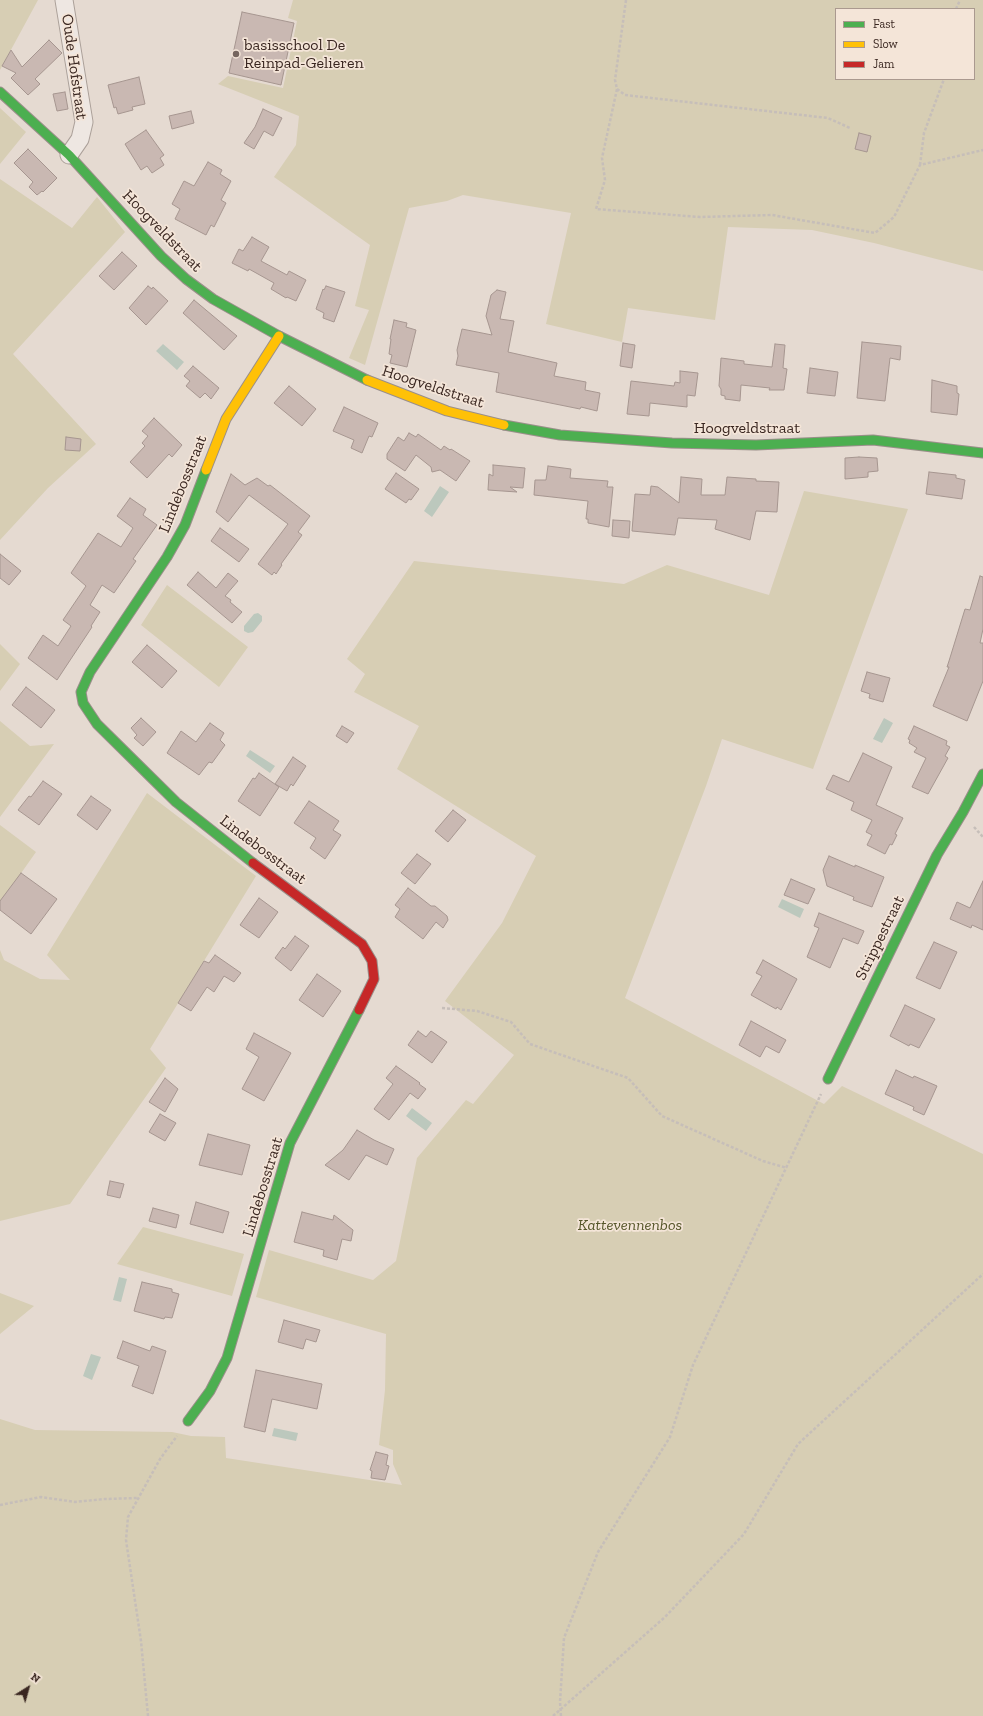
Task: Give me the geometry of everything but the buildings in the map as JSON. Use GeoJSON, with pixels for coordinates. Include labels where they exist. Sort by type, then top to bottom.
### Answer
{"type":"FeatureCollection","features":[{"type":"Feature","properties":{"kind":"street","name":"Oude Hofstraat"},"geometry":{"type":"LineString","coordinates":[[64,0],[84,122],[80,139],[69,155]]}},
{"type":"Feature","properties":{"kind":"street","name":"Hoogveldstraat"},"geometry":{"type":"LineString","coordinates":[[0,92],[69,155],[161,256],[186,279],[213,300],[279,336],[364,379],[447,410],[508,426],[560,435],[672,443],[748,445],[873,440],[983,453]]}},
{"type":"Feature","properties":{"kind":"street","name":"Lindebosstraat"},"geometry":{"type":"LineString","coordinates":[[188,1420],[210,1391],[227,1358],[290,1143],[368,994],[374,978],[372,961],[362,944],[250,861],[176,802],[97,724],[83,703],[81,692],[90,672],[186,526],[226,419],[279,336]]}},
{"type":"Feature","properties":{"kind":"street","name":"Strippestraat"},"geometry":{"type":"LineString","coordinates":[[828,1079],[937,855],[963,812],[983,774]]}},
{"type":"Feature","properties":{"kind":"path"},"geometry":{"type":"LineString","coordinates":[[626,0],[615,80],[617,89],[602,158],[605,180],[596,209],[700,217],[772,215],[875,233],[894,217],[920,165],[924,133],[944,80]]}},
{"type":"Feature","properties":{"kind":"path"},"geometry":{"type":"LineString","coordinates":[[617,89],[625,95],[828,118],[850,128]]}},
{"type":"Feature","properties":{"kind":"path"},"geometry":{"type":"LineString","coordinates":[[920,165],[983,150]]}},
{"type":"Feature","properties":{"kind":"path"},"geometry":{"type":"LineString","coordinates":[[442,1008],[477,1011],[511,1022],[530,1044],[628,1078],[662,1116],[763,1161],[787,1168]]}},
{"type":"Feature","properties":{"kind":"path"},"geometry":{"type":"LineString","coordinates":[[561,1716],[560,1710],[564,1638],[598,1552],[670,1437],[693,1365],[828,1079]]}},
{"type":"Feature","properties":{"kind":"path"},"geometry":{"type":"LineString","coordinates":[[553,1716],[665,1617],[744,1534],[798,1444],[983,1274]]}},
{"type":"Feature","properties":{"kind":"path"},"geometry":{"type":"LineString","coordinates":[[148,1716],[141,1641],[126,1540],[128,1517],[160,1459],[188,1420]]}},
{"type":"Feature","properties":{"kind":"path"},"geometry":{"type":"LineString","coordinates":[[0,1505],[41,1497],[75,1502],[138,1498]]}},
{"type":"Feature","properties":{"kind":"green space"},"geometry":{"type":"Polygon","coordinates":[[[0,0],[38,0],[0,70],[0,0]]]}},
{"type":"Feature","properties":{"kind":"green space"},"geometry":{"type":"Polygon","coordinates":[[[293,0],[983,0],[983,271],[874,243],[812,230],[728,227],[715,320],[628,308],[622,342],[546,324],[571,213],[463,195],[447,201],[409,208],[365,365],[349,358],[369,310],[355,306],[370,245],[274,177],[296,145],[299,116],[218,84],[228,76],[283,88],[297,21],[288,18],[293,0]]]}},
{"type":"Feature","properties":{"kind":"green space"},"geometry":{"type":"Polygon","coordinates":[[[0,108],[26,132],[0,164],[0,108]]]}},
{"type":"Feature","properties":{"kind":"green space"},"geometry":{"type":"Polygon","coordinates":[[[0,179],[72,228],[97,197],[125,232],[13,354],[96,444],[48,488],[0,540],[0,179]]]}},
{"type":"Feature","properties":{"kind":"green space","name":"Kattevennenbos"},"geometry":{"type":"Polygon","coordinates":[[[804,491],[908,509],[813,769],[722,739],[706,786],[625,998],[824,1104],[842,1086],[983,1154],[983,1716],[0,1716],[0,1419],[35,1430],[172,1432],[191,1436],[225,1437],[226,1458],[402,1485],[393,1464],[393,1450],[379,1445],[385,1390],[386,1334],[256,1297],[269,1250],[373,1280],[396,1261],[417,1158],[466,1100],[473,1104],[514,1055],[445,1001],[502,923],[536,856],[397,769],[419,726],[354,692],[365,674],[347,659],[414,561],[624,584],[667,565],[769,595],[804,491]]]}},
{"type":"Feature","properties":{"kind":"green space"},"geometry":{"type":"Polygon","coordinates":[[[167,585],[248,647],[219,687],[141,625],[167,585]]]}},
{"type":"Feature","properties":{"kind":"green space"},"geometry":{"type":"Polygon","coordinates":[[[0,644],[20,664],[0,691],[0,644]]]}},
{"type":"Feature","properties":{"kind":"green space"},"geometry":{"type":"Polygon","coordinates":[[[0,721],[30,746],[54,744],[0,817],[0,721]]]}},
{"type":"Feature","properties":{"kind":"green space"},"geometry":{"type":"Polygon","coordinates":[[[147,793],[256,876],[150,1049],[166,1068],[70,1204],[0,1221],[0,950],[4,960],[40,979],[70,980],[47,955],[147,793]]]}},
{"type":"Feature","properties":{"kind":"green space"},"geometry":{"type":"Polygon","coordinates":[[[0,825],[36,852],[0,903],[0,825]]]}},
{"type":"Feature","properties":{"kind":"green space"},"geometry":{"type":"Polygon","coordinates":[[[143,1227],[244,1254],[232,1296],[117,1264],[143,1227]]]}},
{"type":"Feature","properties":{"kind":"green space"},"geometry":{"type":"Polygon","coordinates":[[[0,1293],[34,1306],[0,1334],[0,1293]]]}},
{"type":"Feature","properties":{"kind":"shaded area"},"geometry":{"type":"Polygon","coordinates":[[[163,344],[184,362],[177,370],[156,351],[163,344]]]}},
{"type":"Feature","properties":{"kind":"shaded area"},"geometry":{"type":"Polygon","coordinates":[[[440,486],[449,492],[432,517],[424,511],[440,486]]]}},
{"type":"Feature","properties":{"kind":"shaded area"},"geometry":{"type":"Polygon","coordinates":[[[258,613],[262,616],[262,621],[253,632],[248,633],[244,631],[244,626],[254,614],[258,613]]]}},
{"type":"Feature","properties":{"kind":"shaded area"},"geometry":{"type":"Polygon","coordinates":[[[884,718],[893,723],[882,743],[873,739],[884,718]]]}},
{"type":"Feature","properties":{"kind":"shaded area"},"geometry":{"type":"Polygon","coordinates":[[[250,750],[275,766],[270,773],[246,756],[250,750]]]}},
{"type":"Feature","properties":{"kind":"shaded area"},"geometry":{"type":"Polygon","coordinates":[[[782,899],[804,909],[800,918],[778,907],[782,899]]]}},
{"type":"Feature","properties":{"kind":"shaded area"},"geometry":{"type":"Polygon","coordinates":[[[412,1108],[432,1123],[426,1131],[406,1116],[412,1108]]]}},
{"type":"Feature","properties":{"kind":"shaded area"},"geometry":{"type":"Polygon","coordinates":[[[119,1277],[127,1279],[121,1302],[113,1300],[119,1277]]]}},
{"type":"Feature","properties":{"kind":"shaded area"},"geometry":{"type":"Polygon","coordinates":[[[91,1354],[101,1357],[92,1380],[83,1376],[91,1354]]]}},
{"type":"Feature","properties":{"kind":"shaded area"},"geometry":{"type":"Polygon","coordinates":[[[274,1428],[298,1433],[296,1441],[272,1436],[274,1428]]]}},
{"type":"Feature","properties":{"kind":"traffic: fast"},"geometry":{"type":"LineString","coordinates":[[0,92],[69,155],[161,256],[186,279],[213,299],[279,336],[367,380]]}},
{"type":"Feature","properties":{"kind":"traffic: fast"},"geometry":{"type":"LineString","coordinates":[[504,425],[560,435],[672,443],[756,445],[873,440],[983,453]]}},
{"type":"Feature","properties":{"kind":"traffic: fast"},"geometry":{"type":"LineString","coordinates":[[206,470],[185,525],[167,557],[90,672],[81,692],[83,703],[97,724],[176,802],[253,863]]}},
{"type":"Feature","properties":{"kind":"traffic: fast"},"geometry":{"type":"LineString","coordinates":[[828,1079],[937,855],[963,812],[983,774]]}},
{"type":"Feature","properties":{"kind":"traffic: fast"},"geometry":{"type":"LineString","coordinates":[[188,1421],[210,1391],[227,1358],[290,1143],[359,1010]]}},
{"type":"Feature","properties":{"kind":"traffic: slow"},"geometry":{"type":"LineString","coordinates":[[206,470],[226,419],[279,336]]}},
{"type":"Feature","properties":{"kind":"traffic: slow"},"geometry":{"type":"LineString","coordinates":[[367,380],[447,411],[504,425]]}},
{"type":"Feature","properties":{"kind":"traffic: jam"},"geometry":{"type":"LineString","coordinates":[[253,863],[362,944],[372,961],[374,979],[359,1010]]}},
{"type":"Feature","properties":{"kind":"place","name":"basisschool De Reinpad-Gelieren"},"geometry":{"type":"Point","coordinates":[236,54]}}]}
